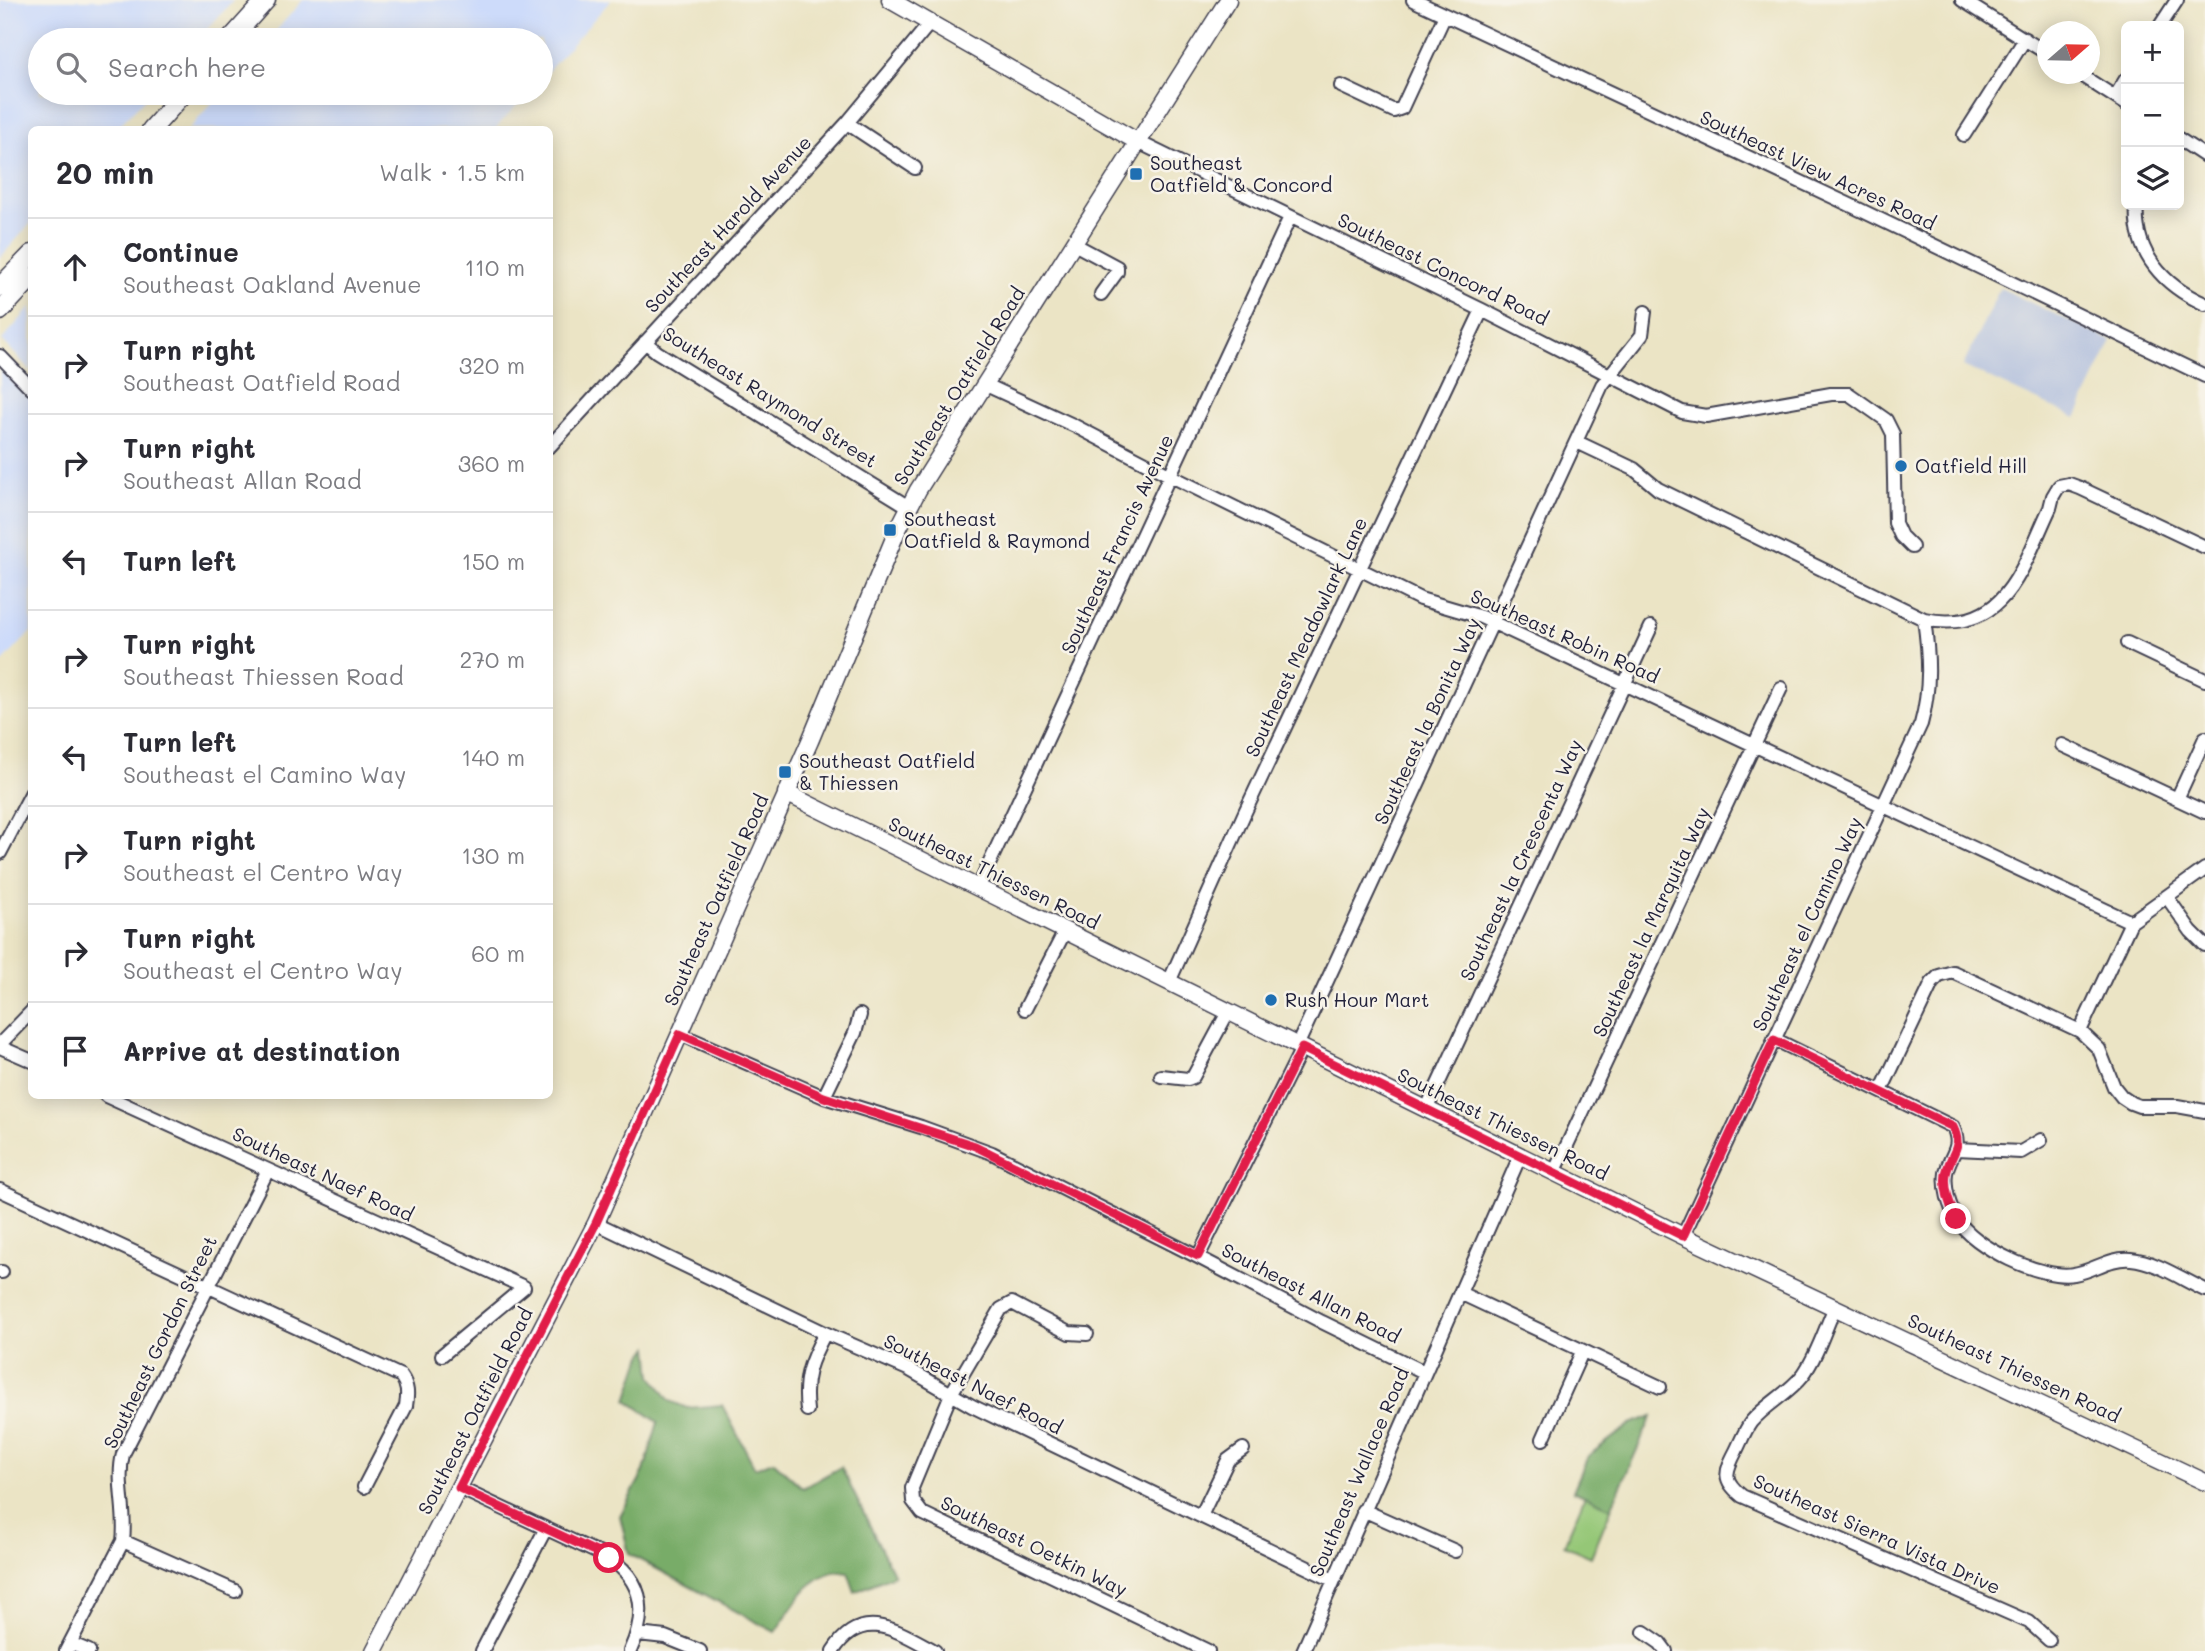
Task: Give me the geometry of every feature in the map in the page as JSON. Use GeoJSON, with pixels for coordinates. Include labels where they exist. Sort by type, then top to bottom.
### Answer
{"type":"FeatureCollection","features":[{"type":"Feature","properties":{"kind":"main road"},"geometry":{"type":"LineString","coordinates":[[241,28],[266,0]]}},
{"type":"Feature","properties":{"kind":"main road","name":"Southeast Concord Road"},"geometry":{"type":"LineString","coordinates":[[890,0],[1138,142]]}},
{"type":"Feature","properties":{"kind":"main road","name":"Southeast Oatfield Road"},"geometry":{"type":"LineString","coordinates":[[374,1651],[596,1223],[909,507],[1227,0]]}},
{"type":"Feature","properties":{"kind":"main road"},"geometry":{"type":"LineString","coordinates":[[155,126],[173,105]]}},
{"type":"Feature","properties":{"kind":"main road"},"geometry":{"type":"LineString","coordinates":[[0,288],[28,258]]}},
{"type":"Feature","properties":{"kind":"main road"},"geometry":{"type":"LineString","coordinates":[[0,311],[28,281]]}},
{"type":"Feature","properties":{"kind":"main road","name":"Southeast Thiessen Road"},"geometry":{"type":"LineString","coordinates":[[786,793],[1683,1236],[2205,1482]]}},
{"type":"Feature","properties":{"kind":"street","name":"Southeast View Acres Road"},"geometry":{"type":"LineString","coordinates":[[1413,0],[1848,204],[2205,376]]}},
{"type":"Feature","properties":{"kind":"street"},"geometry":{"type":"LineString","coordinates":[[1962,0],[1982,5],[2037,47]]}},
{"type":"Feature","properties":{"kind":"street"},"geometry":{"type":"LineString","coordinates":[[2163,21],[2177,0]]}},
{"type":"Feature","properties":{"kind":"street"},"geometry":{"type":"LineString","coordinates":[[1341,86],[1395,110],[1402,108],[1445,15]]}},
{"type":"Feature","properties":{"kind":"street","name":"Southeast Harold Avenue"},"geometry":{"type":"LineString","coordinates":[[553,443],[847,123],[930,23]]}},
{"type":"Feature","properties":{"kind":"street"},"geometry":{"type":"LineString","coordinates":[[1964,135],[2025,39]]}},
{"type":"Feature","properties":{"kind":"street"},"geometry":{"type":"LineString","coordinates":[[2095,84],[2121,100]]}},
{"type":"Feature","properties":{"kind":"street"},"geometry":{"type":"LineString","coordinates":[[847,123],[915,168]]}},
{"type":"Feature","properties":{"kind":"street","name":"Southeast Concord Road"},"geometry":{"type":"LineString","coordinates":[[1138,142],[1482,310],[1682,412],[1706,416],[1831,394],[1849,394],[1891,426],[1895,523],[1901,536],[1912,547]]}},
{"type":"Feature","properties":{"kind":"street"},"geometry":{"type":"LineString","coordinates":[[2184,142],[2205,156]]}},
{"type":"Feature","properties":{"kind":"street"},"geometry":{"type":"LineString","coordinates":[[2137,210],[2138,233],[2155,269],[2179,290],[2205,304]]}},
{"type":"Feature","properties":{"kind":"street","name":"Southeast Francis Avenue"},"geometry":{"type":"LineString","coordinates":[[978,888],[1290,216]]}},
{"type":"Feature","properties":{"kind":"street"},"geometry":{"type":"LineString","coordinates":[[1074,244],[1116,267],[1117,272],[1101,294]]}},
{"type":"Feature","properties":{"kind":"street","name":"Southeast Meadowlark Lane"},"geometry":{"type":"LineString","coordinates":[[1169,982],[1359,569],[1482,310]]}},
{"type":"Feature","properties":{"kind":"street","name":"Southeast la Bonita Way"},"geometry":{"type":"LineString","coordinates":[[1198,1256],[1300,1047],[1493,622],[1609,375],[1642,335],[1645,312]]}},
{"type":"Feature","properties":{"kind":"street","name":"Southeast Raymond Street"},"geometry":{"type":"LineString","coordinates":[[645,342],[909,507]]}},
{"type":"Feature","properties":{"kind":"street"},"geometry":{"type":"LineString","coordinates":[[0,356],[28,385]]}},
{"type":"Feature","properties":{"kind":"street","name":"Southeast Robin Road"},"geometry":{"type":"LineString","coordinates":[[984,384],[1075,426],[1420,599],[1493,622],[2131,922]]}},
{"type":"Feature","properties":{"kind":"street"},"geometry":{"type":"LineString","coordinates":[[1577,442],[1634,469],[1658,489],[1924,619],[1943,622],[1965,620],[1985,613],[2002,600],[2016,581],[2059,486],[2069,484],[2080,488],[2205,547]]}},
{"type":"Feature","properties":{"kind":"street","name":"Southeast el Camino Way"},"geometry":{"type":"LineString","coordinates":[[1683,1236],[1920,724],[1926,705],[1929,662],[1924,619]]}},
{"type":"Feature","properties":{"kind":"street","name":"Southeast la Crescenta Way"},"geometry":{"type":"LineString","coordinates":[[1426,1110],[1651,627]]}},
{"type":"Feature","properties":{"kind":"street"},"geometry":{"type":"LineString","coordinates":[[2127,643],[2205,680]]}},
{"type":"Feature","properties":{"kind":"street","name":"Southeast la Marquita Way"},"geometry":{"type":"LineString","coordinates":[[1555,1172],[1781,688]]}},
{"type":"Feature","properties":{"kind":"street"},"geometry":{"type":"LineString","coordinates":[[2177,799],[2205,738]]}},
{"type":"Feature","properties":{"kind":"street"},"geometry":{"type":"LineString","coordinates":[[2062,745],[2205,812]]}},
{"type":"Feature","properties":{"kind":"street"},"geometry":{"type":"LineString","coordinates":[[0,853],[28,800]]}},
{"type":"Feature","properties":{"kind":"street"},"geometry":{"type":"LineString","coordinates":[[2080,1031],[2131,922],[2205,869]]}},
{"type":"Feature","properties":{"kind":"street"},"geometry":{"type":"LineString","coordinates":[[2167,897],[2205,946]]}},
{"type":"Feature","properties":{"kind":"street"},"geometry":{"type":"LineString","coordinates":[[1025,1009],[1065,932]]}},
{"type":"Feature","properties":{"kind":"street"},"geometry":{"type":"LineString","coordinates":[[1881,1091],[1932,984],[1947,972],[1962,975],[2080,1031],[2099,1049],[2114,1087],[2131,1103],[2205,1111]]}},
{"type":"Feature","properties":{"kind":"street"},"geometry":{"type":"LineString","coordinates":[[1161,1076],[1188,1079],[1192,1077],[1228,1012]]}},
{"type":"Feature","properties":{"kind":"street"},"geometry":{"type":"LineString","coordinates":[[28,1015],[0,1046],[28,1059]]}},
{"type":"Feature","properties":{"kind":"street"},"geometry":{"type":"LineString","coordinates":[[824,1097],[855,1033],[860,1015]]}},
{"type":"Feature","properties":{"kind":"street","name":"Southeast Allan Road"},"geometry":{"type":"LineString","coordinates":[[680,1034],[824,1097],[984,1150],[1424,1372]]}},
{"type":"Feature","properties":{"kind":"street"},"geometry":{"type":"LineString","coordinates":[[1774,1040],[1953,1127],[1957,1136],[1957,1149],[1947,1170],[1948,1195],[1956,1219],[1980,1243],[2034,1269],[2056,1275],[2078,1274],[2119,1259],[2140,1260],[2205,1290]]}},
{"type":"Feature","properties":{"kind":"street","name":"Southeast Naef Road"},"geometry":{"type":"LineString","coordinates":[[113,1099],[524,1287],[442,1355]]}},
{"type":"Feature","properties":{"kind":"street"},"geometry":{"type":"LineString","coordinates":[[1957,1149],[2021,1152],[2041,1140]]}},
{"type":"Feature","properties":{"kind":"street","name":"Southeast Wallace Road"},"geometry":{"type":"LineString","coordinates":[[1303,1651],[1520,1156]]}},
{"type":"Feature","properties":{"kind":"street","name":"Southeast Gordon Street"},"geometry":{"type":"LineString","coordinates":[[68,1647],[123,1541],[123,1454],[268,1170]]}},
{"type":"Feature","properties":{"kind":"street"},"geometry":{"type":"LineString","coordinates":[[0,1190],[401,1376],[408,1395],[405,1406],[364,1487]]}},
{"type":"Feature","properties":{"kind":"street","name":"Southeast Naef Road"},"geometry":{"type":"LineString","coordinates":[[596,1223],[825,1333],[911,1370],[982,1412],[1334,1580]]}},
{"type":"Feature","properties":{"kind":"street"},"geometry":{"type":"LineString","coordinates":[[1460,1293],[1660,1387]]}},
{"type":"Feature","properties":{"kind":"street","name":"Southeast Oetkin Way"},"geometry":{"type":"LineString","coordinates":[[1087,1334],[1069,1333],[1012,1303],[1001,1309],[951,1394],[912,1488],[913,1501],[922,1513],[1208,1651]]}},
{"type":"Feature","properties":{"kind":"street","name":"Southeast Sierra Vista Drive"},"geometry":{"type":"LineString","coordinates":[[1835,1307],[1803,1374],[1747,1428],[1727,1468],[1731,1487],[1742,1496],[2029,1622],[2049,1640]]}},
{"type":"Feature","properties":{"kind":"street"},"geometry":{"type":"LineString","coordinates":[[807,1410],[804,1388],[806,1376],[825,1333]]}},
{"type":"Feature","properties":{"kind":"street"},"geometry":{"type":"LineString","coordinates":[[1543,1438],[1582,1352]]}},
{"type":"Feature","properties":{"kind":"street"},"geometry":{"type":"LineString","coordinates":[[1201,1516],[1228,1460],[1244,1449]]}},
{"type":"Feature","properties":{"kind":"street"},"geometry":{"type":"LineString","coordinates":[[459,1488],[609,1558],[626,1572],[635,1586],[640,1602],[638,1634],[630,1651]]}},
{"type":"Feature","properties":{"kind":"street"},"geometry":{"type":"LineString","coordinates":[[1363,1510],[1455,1551]]}},
{"type":"Feature","properties":{"kind":"street"},"geometry":{"type":"LineString","coordinates":[[482,1651],[545,1530]]}},
{"type":"Feature","properties":{"kind":"street"},"geometry":{"type":"LineString","coordinates":[[123,1541],[234,1591]]}},
{"type":"Feature","properties":{"kind":"street"},"geometry":{"type":"LineString","coordinates":[[833,1651],[851,1631],[872,1625],[895,1630],[935,1651]]}},
{"type":"Feature","properties":{"kind":"street"},"geometry":{"type":"LineString","coordinates":[[1644,1632],[1660,1643],[1666,1651]]}},
{"type":"Feature","properties":{"kind":"street"},"geometry":{"type":"LineString","coordinates":[[638,1634],[666,1637],[700,1651]]}},
{"type":"Feature","properties":{"kind":"street"},"geometry":{"type":"LineString","coordinates":[[68,1647],[89,1651]]}},
{"type":"Feature","properties":{"kind":"shaded area"},"geometry":{"type":"Polygon","coordinates":[[[0,0],[234,0],[208,28],[28,28],[28,105],[139,105],[119,126],[28,126],[28,226],[0,258],[0,0]]]}},
{"type":"Feature","properties":{"kind":"shaded area"},"geometry":{"type":"Polygon","coordinates":[[[303,0],[611,0],[553,65],[553,28],[278,28],[303,0]]]}},
{"type":"Feature","properties":{"kind":"shaded area"},"geometry":{"type":"Polygon","coordinates":[[[210,105],[517,105],[498,126],[192,126],[210,105]]]}},
{"type":"Feature","properties":{"kind":"shaded area"},"geometry":{"type":"Polygon","coordinates":[[[2000,288],[2112,341],[2076,418],[1963,366],[2000,288]]]}},
{"type":"Feature","properties":{"kind":"shaded area"},"geometry":{"type":"Polygon","coordinates":[[[28,310],[28,368],[2,340],[28,310]]]}},
{"type":"Feature","properties":{"kind":"shaded area"},"geometry":{"type":"Polygon","coordinates":[[[0,369],[28,397],[28,635],[0,665],[0,369]]]}},
{"type":"Feature","properties":{"kind":"green space"},"geometry":{"type":"Polygon","coordinates":[[[649,1347],[652,1376],[670,1401],[687,1408],[722,1405],[755,1468],[773,1461],[803,1488],[841,1467],[894,1575],[855,1592],[848,1572],[824,1575],[805,1590],[775,1632],[629,1554],[620,1516],[644,1471],[658,1422],[627,1400],[641,1358],[649,1347]]]}},
{"type":"Feature","properties":{"kind":"green space"},"geometry":{"type":"Polygon","coordinates":[[[1652,1416],[1611,1508],[1573,1491],[1588,1456],[1631,1424],[1652,1416]]]}},
{"type":"Feature","properties":{"kind":"green space"},"geometry":{"type":"Polygon","coordinates":[[[1586,1493],[1613,1504],[1591,1557],[1564,1545],[1586,1493]]]}},
{"type":"Feature","properties":{"kind":"place","name":"Southeast Oatfield & Concord"},"geometry":{"type":"Point","coordinates":[1136,174]}},
{"type":"Feature","properties":{"kind":"place","name":"Oatfield Hill"},"geometry":{"type":"Point","coordinates":[1901,466]}},
{"type":"Feature","properties":{"kind":"place","name":"Southeast Oatfield & Raymond"},"geometry":{"type":"Point","coordinates":[890,530]}},
{"type":"Feature","properties":{"kind":"place","name":"Southeast Oatfield & Thiessen"},"geometry":{"type":"Point","coordinates":[785,772]}},
{"type":"Feature","properties":{"kind":"place","name":"Rush Hour Mart"},"geometry":{"type":"Point","coordinates":[1271,1000]}},
{"type":"Feature","properties":{"kind":"route"},"geometry":{"type":"LineString","coordinates":[[609,1558],[459,1488],[596,1223],[680,1034],[850,1107],[921,1127],[992,1153],[1198,1256],[1302,1048],[1683,1236],[1774,1040],[1953,1127],[1957,1136],[1957,1149],[1947,1170],[1946,1180],[1951,1208],[1956,1219]]}}]}
